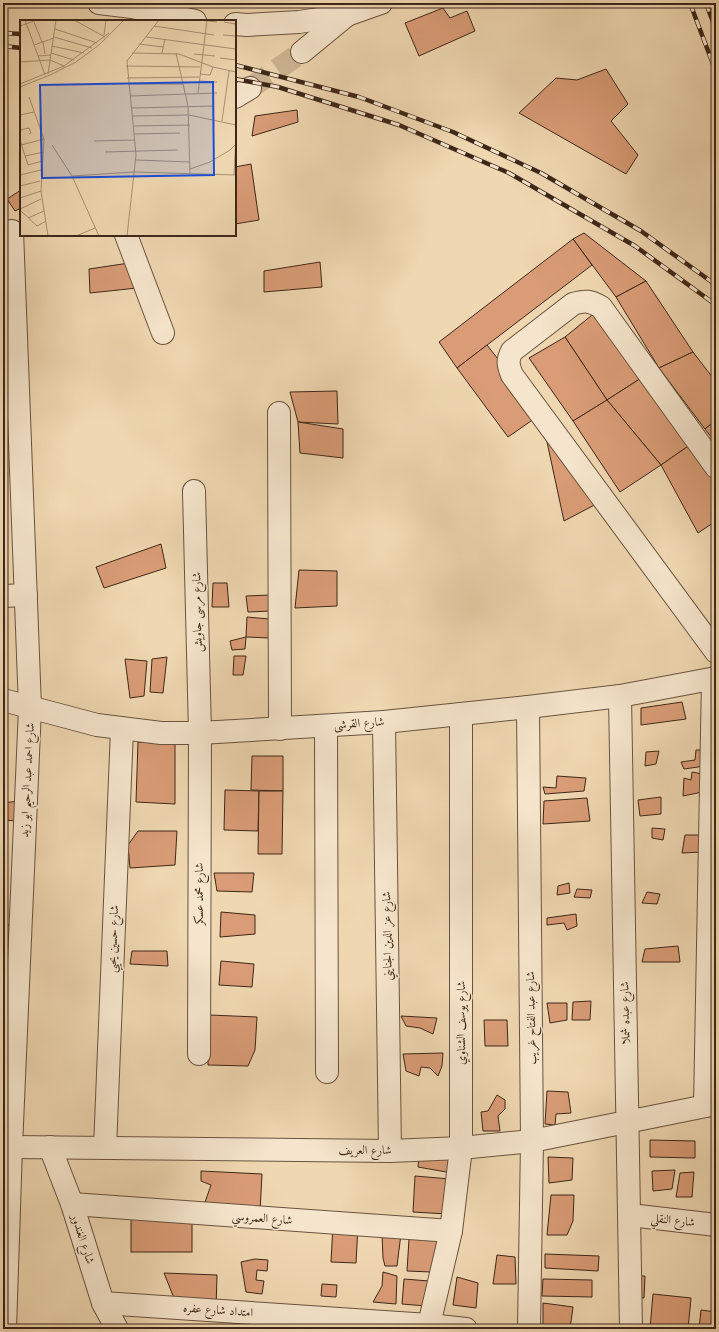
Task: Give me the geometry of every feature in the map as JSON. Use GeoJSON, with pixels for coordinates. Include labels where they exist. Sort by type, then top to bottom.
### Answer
{"type":"FeatureCollection","features":[{"type":"Feature","properties":{"kind":"street"},"geometry":{"type":"LineString","coordinates":[[99,3],[132,5],[191,20]]}},
{"type":"Feature","properties":{"kind":"street"},"geometry":{"type":"LineString","coordinates":[[195,3],[198,20]]}},
{"type":"Feature","properties":{"kind":"street"},"geometry":{"type":"LineString","coordinates":[[302,52],[347,15],[381,3]]}},
{"type":"Feature","properties":{"kind":"street"},"geometry":{"type":"LineString","coordinates":[[236,24],[247,25],[297,12],[347,15]]}},
{"type":"Feature","properties":{"kind":"street","name":"شارع احمد عبد الرحيم ابو زيد"},"geometry":{"type":"LineString","coordinates":[[5,1329],[10,1147],[30,708],[26,595],[9,304],[12,231]]}},
{"type":"Feature","properties":{"kind":"street"},"geometry":{"type":"LineString","coordinates":[[126,236],[163,333]]}},
{"type":"Feature","properties":{"kind":"street"},"geometry":{"type":"LineString","coordinates":[[716,467],[601,307],[591,301],[582,301],[573,304],[512,351],[508,358],[508,366],[512,374],[708,626],[716,652]]}},
{"type":"Feature","properties":{"kind":"street"},"geometry":{"type":"LineString","coordinates":[[279,413],[280,729]]}},
{"type":"Feature","properties":{"kind":"street","name":"شارع مرسى جاويش"},"geometry":{"type":"LineString","coordinates":[[194,490],[200,733]]}},
{"type":"Feature","properties":{"kind":"street"},"geometry":{"type":"LineString","coordinates":[[3,596],[26,595]]}},
{"type":"Feature","properties":{"kind":"street"},"geometry":{"type":"LineString","coordinates":[[710,1105],[715,678]]}},
{"type":"Feature","properties":{"kind":"street","name":"شارع القرشى"},"geometry":{"type":"LineString","coordinates":[[3,700],[97,726],[161,733],[200,733],[384,722],[528,707],[620,696],[715,678]]}},
{"type":"Feature","properties":{"kind":"street","name":"شارع عبده شملا"},"geometry":{"type":"LineString","coordinates":[[620,696],[631,1329]]}},
{"type":"Feature","properties":{"kind":"street","name":"شارع عبد الفتاح غريب"},"geometry":{"type":"LineString","coordinates":[[528,707],[532,1141],[529,1329]]}},
{"type":"Feature","properties":{"kind":"street","name":"شارع يوسف الشناوي"},"geometry":{"type":"LineString","coordinates":[[428,1327],[451,1231],[461,1148],[461,714]]}},
{"type":"Feature","properties":{"kind":"street","name":"شارع عز الدين الجنايني"},"geometry":{"type":"LineString","coordinates":[[384,722],[390,1151]]}},
{"type":"Feature","properties":{"kind":"street"},"geometry":{"type":"LineString","coordinates":[[326,726],[327,1072]]}},
{"type":"Feature","properties":{"kind":"street","name":"شارع حسين يحيي"},"geometry":{"type":"LineString","coordinates":[[105,1148],[122,729]]}},
{"type":"Feature","properties":{"kind":"street","name":"شارع محمد عسكر"},"geometry":{"type":"LineString","coordinates":[[199,1054],[200,733]]}},
{"type":"Feature","properties":{"kind":"street","name":"شارع العريف"},"geometry":{"type":"LineString","coordinates":[[10,1147],[390,1151],[461,1148],[532,1141],[710,1105]]}},
{"type":"Feature","properties":{"kind":"street","name":"شارع الغندور"},"geometry":{"type":"LineString","coordinates":[[50,1147],[72,1204],[103,1303],[118,1329]]}},
{"type":"Feature","properties":{"kind":"street","name":"شارع العمروسي"},"geometry":{"type":"LineString","coordinates":[[72,1204],[451,1231]]}},
{"type":"Feature","properties":{"kind":"street","name":"شارع النقلي"},"geometry":{"type":"LineString","coordinates":[[630,1215],[716,1225]]}},
{"type":"Feature","properties":{"kind":"street","name":"امتداد شارع عفره"},"geometry":{"type":"LineString","coordinates":[[103,1303],[466,1329]]}},
{"type":"Feature","properties":{"kind":"building"},"geometry":{"type":"Polygon","coordinates":[[[443,8],[450,18],[467,11],[475,31],[419,56],[405,23],[443,8]]]}},
{"type":"Feature","properties":{"kind":"building"},"geometry":{"type":"Polygon","coordinates":[[[606,69],[628,104],[611,121],[638,155],[626,174],[519,113],[556,78],[577,80],[606,69]]]}},
{"type":"Feature","properties":{"kind":"building"},"geometry":{"type":"Polygon","coordinates":[[[297,110],[298,122],[252,136],[255,116],[297,110]]]}},
{"type":"Feature","properties":{"kind":"building"},"geometry":{"type":"Polygon","coordinates":[[[251,164],[259,220],[236,224],[236,167],[251,164]]]}},
{"type":"Feature","properties":{"kind":"building"},"geometry":{"type":"Polygon","coordinates":[[[20,191],[20,208],[15,211],[7,199],[20,191]]]}},
{"type":"Feature","properties":{"kind":"building"},"geometry":{"type":"Polygon","coordinates":[[[584,233],[646,281],[616,297],[573,239],[584,233]]]}},
{"type":"Feature","properties":{"kind":"building"},"geometry":{"type":"Polygon","coordinates":[[[573,239],[592,265],[457,368],[439,342],[573,239]]]}},
{"type":"Feature","properties":{"kind":"building"},"geometry":{"type":"Polygon","coordinates":[[[136,262],[137,288],[90,293],[89,269],[136,262]]]}},
{"type":"Feature","properties":{"kind":"building"},"geometry":{"type":"Polygon","coordinates":[[[320,262],[322,287],[264,292],[264,271],[320,262]]]}},
{"type":"Feature","properties":{"kind":"building"},"geometry":{"type":"Polygon","coordinates":[[[646,281],[693,352],[659,368],[616,297],[646,281]]]}},
{"type":"Feature","properties":{"kind":"building"},"geometry":{"type":"Polygon","coordinates":[[[597,311],[649,373],[607,400],[565,337],[597,311]]]}},
{"type":"Feature","properties":{"kind":"building"},"geometry":{"type":"Polygon","coordinates":[[[565,337],[607,400],[573,421],[529,358],[565,337]]]}},
{"type":"Feature","properties":{"kind":"building"},"geometry":{"type":"Polygon","coordinates":[[[487,345],[541,414],[508,437],[457,368],[487,345]]]}},
{"type":"Feature","properties":{"kind":"building"},"geometry":{"type":"Polygon","coordinates":[[[693,352],[716,382],[716,420],[705,429],[659,368],[693,352]]]}},
{"type":"Feature","properties":{"kind":"building"},"geometry":{"type":"Polygon","coordinates":[[[649,373],[697,440],[661,465],[607,400],[649,373]]]}},
{"type":"Feature","properties":{"kind":"building"},"geometry":{"type":"Polygon","coordinates":[[[337,391],[338,424],[298,422],[290,392],[337,391]]]}},
{"type":"Feature","properties":{"kind":"building"},"geometry":{"type":"Polygon","coordinates":[[[607,400],[661,465],[620,492],[573,421],[607,400]]]}},
{"type":"Feature","properties":{"kind":"building"},"geometry":{"type":"Polygon","coordinates":[[[541,414],[604,500],[564,521],[541,414]]]}},
{"type":"Feature","properties":{"kind":"building"},"geometry":{"type":"Polygon","coordinates":[[[716,420],[716,443],[705,429],[716,420]]]}},
{"type":"Feature","properties":{"kind":"building"},"geometry":{"type":"Polygon","coordinates":[[[298,422],[343,429],[343,458],[300,453],[298,422]]]}},
{"type":"Feature","properties":{"kind":"building"},"geometry":{"type":"Polygon","coordinates":[[[697,440],[716,467],[716,521],[698,533],[661,465],[697,440]]]}},
{"type":"Feature","properties":{"kind":"building"},"geometry":{"type":"Polygon","coordinates":[[[161,544],[166,568],[104,588],[96,567],[161,544]]]}},
{"type":"Feature","properties":{"kind":"building"},"geometry":{"type":"Polygon","coordinates":[[[299,570],[337,571],[337,606],[295,608],[299,570]]]}},
{"type":"Feature","properties":{"kind":"building"},"geometry":{"type":"Polygon","coordinates":[[[213,583],[227,583],[229,607],[212,607],[213,583]]]}},
{"type":"Feature","properties":{"kind":"building"},"geometry":{"type":"Polygon","coordinates":[[[270,595],[271,611],[248,612],[246,596],[270,595]]]}},
{"type":"Feature","properties":{"kind":"building"},"geometry":{"type":"Polygon","coordinates":[[[247,617],[269,619],[269,638],[246,637],[247,617]]]}},
{"type":"Feature","properties":{"kind":"building"},"geometry":{"type":"Polygon","coordinates":[[[246,637],[245,649],[232,650],[230,641],[246,637]]]}},
{"type":"Feature","properties":{"kind":"building"},"geometry":{"type":"Polygon","coordinates":[[[234,656],[246,656],[243,675],[233,675],[234,656]]]}},
{"type":"Feature","properties":{"kind":"building"},"geometry":{"type":"Polygon","coordinates":[[[167,657],[163,693],[150,692],[152,659],[167,657]]]}},
{"type":"Feature","properties":{"kind":"building"},"geometry":{"type":"Polygon","coordinates":[[[125,659],[147,661],[144,696],[130,698],[125,659]]]}},
{"type":"Feature","properties":{"kind":"building"},"geometry":{"type":"Polygon","coordinates":[[[682,702],[686,719],[641,725],[641,708],[682,702]]]}},
{"type":"Feature","properties":{"kind":"building"},"geometry":{"type":"Polygon","coordinates":[[[138,742],[175,744],[175,804],[136,802],[138,742]]]}},
{"type":"Feature","properties":{"kind":"building"},"geometry":{"type":"Polygon","coordinates":[[[696,750],[705,750],[705,766],[684,769],[681,762],[695,760],[696,750]]]}},
{"type":"Feature","properties":{"kind":"building"},"geometry":{"type":"Polygon","coordinates":[[[659,751],[656,764],[645,766],[646,752],[659,751]]]}},
{"type":"Feature","properties":{"kind":"building"},"geometry":{"type":"Polygon","coordinates":[[[252,756],[283,756],[283,791],[251,790],[252,756]]]}},
{"type":"Feature","properties":{"kind":"building"},"geometry":{"type":"Polygon","coordinates":[[[692,772],[703,774],[702,792],[683,796],[684,778],[691,780],[692,772]]]}},
{"type":"Feature","properties":{"kind":"building"},"geometry":{"type":"Polygon","coordinates":[[[557,776],[586,778],[584,791],[545,794],[543,787],[556,788],[557,776]]]}},
{"type":"Feature","properties":{"kind":"building"},"geometry":{"type":"Polygon","coordinates":[[[225,790],[259,791],[258,831],[224,830],[225,790]]]}},
{"type":"Feature","properties":{"kind":"building"},"geometry":{"type":"Polygon","coordinates":[[[259,791],[283,791],[282,854],[258,854],[259,791]]]}},
{"type":"Feature","properties":{"kind":"building"},"geometry":{"type":"Polygon","coordinates":[[[661,797],[661,814],[640,816],[638,800],[661,797]]]}},
{"type":"Feature","properties":{"kind":"building"},"geometry":{"type":"Polygon","coordinates":[[[587,798],[590,821],[543,824],[544,801],[587,798]]]}},
{"type":"Feature","properties":{"kind":"building"},"geometry":{"type":"Polygon","coordinates":[[[18,801],[17,821],[3,820],[3,803],[18,801]]]}},
{"type":"Feature","properties":{"kind":"building"},"geometry":{"type":"Polygon","coordinates":[[[652,828],[665,829],[663,840],[652,838],[652,828]]]}},
{"type":"Feature","properties":{"kind":"building"},"geometry":{"type":"Polygon","coordinates":[[[138,831],[177,831],[175,865],[130,868],[128,845],[138,831]]]}},
{"type":"Feature","properties":{"kind":"building"},"geometry":{"type":"Polygon","coordinates":[[[685,835],[702,835],[702,852],[682,853],[685,835]]]}},
{"type":"Feature","properties":{"kind":"building"},"geometry":{"type":"Polygon","coordinates":[[[214,873],[254,873],[252,892],[217,891],[214,873]]]}},
{"type":"Feature","properties":{"kind":"building"},"geometry":{"type":"Polygon","coordinates":[[[569,883],[570,893],[557,895],[558,886],[569,883]]]}},
{"type":"Feature","properties":{"kind":"building"},"geometry":{"type":"Polygon","coordinates":[[[577,889],[592,890],[590,898],[574,897],[577,889]]]}},
{"type":"Feature","properties":{"kind":"building"},"geometry":{"type":"Polygon","coordinates":[[[647,892],[660,894],[657,904],[642,903],[647,892]]]}},
{"type":"Feature","properties":{"kind":"building"},"geometry":{"type":"Polygon","coordinates":[[[221,912],[255,915],[255,934],[220,937],[221,912]]]}},
{"type":"Feature","properties":{"kind":"building"},"geometry":{"type":"Polygon","coordinates":[[[576,914],[577,926],[567,930],[564,923],[547,925],[547,918],[576,914]]]}},
{"type":"Feature","properties":{"kind":"building"},"geometry":{"type":"Polygon","coordinates":[[[3,924],[10,925],[8,953],[3,952],[3,924]]]}},
{"type":"Feature","properties":{"kind":"building"},"geometry":{"type":"Polygon","coordinates":[[[678,946],[680,962],[642,962],[645,949],[678,946]]]}},
{"type":"Feature","properties":{"kind":"building"},"geometry":{"type":"Polygon","coordinates":[[[132,951],[167,951],[168,966],[130,964],[132,951]]]}},
{"type":"Feature","properties":{"kind":"building"},"geometry":{"type":"Polygon","coordinates":[[[221,961],[254,964],[252,987],[219,985],[221,961]]]}},
{"type":"Feature","properties":{"kind":"building"},"geometry":{"type":"Polygon","coordinates":[[[591,1001],[590,1020],[572,1020],[573,1002],[591,1001]]]}},
{"type":"Feature","properties":{"kind":"building"},"geometry":{"type":"Polygon","coordinates":[[[547,1003],[567,1003],[567,1020],[550,1023],[547,1003]]]}},
{"type":"Feature","properties":{"kind":"building"},"geometry":{"type":"Polygon","coordinates":[[[210,1015],[257,1017],[255,1050],[248,1066],[208,1065],[210,1015]]]}},
{"type":"Feature","properties":{"kind":"building"},"geometry":{"type":"Polygon","coordinates":[[[401,1016],[437,1018],[433,1034],[420,1028],[406,1026],[401,1016]]]}},
{"type":"Feature","properties":{"kind":"building"},"geometry":{"type":"Polygon","coordinates":[[[484,1020],[507,1020],[508,1046],[485,1046],[484,1020]]]}},
{"type":"Feature","properties":{"kind":"building"},"geometry":{"type":"Polygon","coordinates":[[[443,1053],[442,1066],[438,1076],[430,1068],[421,1067],[419,1076],[406,1071],[403,1054],[443,1053]]]}},
{"type":"Feature","properties":{"kind":"building"},"geometry":{"type":"Polygon","coordinates":[[[547,1091],[568,1092],[571,1113],[556,1114],[555,1125],[545,1124],[547,1091]]]}},
{"type":"Feature","properties":{"kind":"building"},"geometry":{"type":"Polygon","coordinates":[[[497,1095],[505,1100],[505,1109],[498,1116],[500,1131],[483,1131],[481,1112],[488,1111],[497,1095]]]}},
{"type":"Feature","properties":{"kind":"building"},"geometry":{"type":"Polygon","coordinates":[[[650,1140],[695,1141],[695,1158],[650,1157],[650,1140]]]}},
{"type":"Feature","properties":{"kind":"building"},"geometry":{"type":"Polygon","coordinates":[[[419,1155],[454,1157],[452,1173],[418,1167],[419,1155]]]}},
{"type":"Feature","properties":{"kind":"building"},"geometry":{"type":"Polygon","coordinates":[[[548,1157],[573,1158],[572,1180],[549,1183],[548,1157]]]}},
{"type":"Feature","properties":{"kind":"building"},"geometry":{"type":"Polygon","coordinates":[[[675,1170],[672,1189],[653,1191],[652,1171],[675,1170]]]}},
{"type":"Feature","properties":{"kind":"building"},"geometry":{"type":"Polygon","coordinates":[[[201,1171],[262,1174],[260,1212],[203,1208],[211,1185],[201,1181],[201,1171]]]}},
{"type":"Feature","properties":{"kind":"building"},"geometry":{"type":"Polygon","coordinates":[[[694,1172],[692,1197],[676,1197],[680,1173],[694,1172]]]}},
{"type":"Feature","properties":{"kind":"building"},"geometry":{"type":"Polygon","coordinates":[[[415,1176],[450,1179],[447,1214],[413,1212],[415,1176]]]}},
{"type":"Feature","properties":{"kind":"building"},"geometry":{"type":"Polygon","coordinates":[[[551,1195],[574,1195],[573,1221],[567,1235],[547,1235],[551,1195]]]}},
{"type":"Feature","properties":{"kind":"building"},"geometry":{"type":"Polygon","coordinates":[[[131,1215],[192,1215],[192,1252],[131,1252],[131,1215]]]}},
{"type":"Feature","properties":{"kind":"building"},"geometry":{"type":"Polygon","coordinates":[[[333,1225],[358,1226],[356,1263],[331,1262],[333,1225]]]}},
{"type":"Feature","properties":{"kind":"building"},"geometry":{"type":"Polygon","coordinates":[[[401,1234],[397,1266],[385,1266],[383,1258],[382,1235],[401,1234]]]}},
{"type":"Feature","properties":{"kind":"building"},"geometry":{"type":"Polygon","coordinates":[[[440,1236],[431,1272],[407,1271],[409,1239],[440,1236]]]}},
{"type":"Feature","properties":{"kind":"building"},"geometry":{"type":"Polygon","coordinates":[[[545,1254],[599,1256],[598,1271],[545,1268],[545,1254]]]}},
{"type":"Feature","properties":{"kind":"building"},"geometry":{"type":"Polygon","coordinates":[[[497,1255],[515,1257],[516,1284],[493,1284],[497,1255]]]}},
{"type":"Feature","properties":{"kind":"building"},"geometry":{"type":"Polygon","coordinates":[[[255,1259],[268,1260],[267,1271],[257,1270],[256,1280],[264,1281],[262,1294],[246,1292],[241,1262],[255,1259]]]}},
{"type":"Feature","properties":{"kind":"building"},"geometry":{"type":"Polygon","coordinates":[[[383,1272],[397,1276],[396,1304],[373,1302],[382,1286],[383,1272]]]}},
{"type":"Feature","properties":{"kind":"building"},"geometry":{"type":"Polygon","coordinates":[[[164,1273],[217,1275],[216,1309],[178,1308],[164,1273]]]}},
{"type":"Feature","properties":{"kind":"building"},"geometry":{"type":"Polygon","coordinates":[[[622,1276],[645,1276],[644,1298],[622,1297],[622,1276]]]}},
{"type":"Feature","properties":{"kind":"building"},"geometry":{"type":"Polygon","coordinates":[[[457,1277],[478,1283],[476,1308],[453,1305],[457,1277]]]}},
{"type":"Feature","properties":{"kind":"building"},"geometry":{"type":"Polygon","coordinates":[[[404,1279],[429,1281],[426,1306],[402,1304],[404,1279]]]}},
{"type":"Feature","properties":{"kind":"building"},"geometry":{"type":"Polygon","coordinates":[[[543,1279],[592,1280],[592,1297],[542,1296],[543,1279]]]}},
{"type":"Feature","properties":{"kind":"building"},"geometry":{"type":"Polygon","coordinates":[[[322,1284],[337,1285],[336,1297],[321,1296],[322,1284]]]}},
{"type":"Feature","properties":{"kind":"building"},"geometry":{"type":"Polygon","coordinates":[[[653,1294],[691,1298],[688,1329],[650,1329],[653,1294]]]}},
{"type":"Feature","properties":{"kind":"building"},"geometry":{"type":"Polygon","coordinates":[[[543,1303],[573,1307],[570,1329],[543,1329],[543,1303]]]}},
{"type":"Feature","properties":{"kind":"building"},"geometry":{"type":"Polygon","coordinates":[[[701,1310],[716,1312],[716,1329],[699,1329],[701,1310]]]}},
{"type":"Feature","properties":{"kind":"tunnel"},"geometry":{"type":"LineString","coordinates":[[250,88],[302,52]]}},
{"type":"Feature","properties":{"kind":"railway"},"geometry":{"type":"LineString","coordinates":[[690,3],[716,72]]}},
{"type":"Feature","properties":{"kind":"railway"},"geometry":{"type":"LineString","coordinates":[[706,3],[716,30]]}},
{"type":"Feature","properties":{"kind":"railway"},"geometry":{"type":"LineString","coordinates":[[3,33],[20,34]]}},
{"type":"Feature","properties":{"kind":"railway"},"geometry":{"type":"LineString","coordinates":[[3,46],[20,48]]}},
{"type":"Feature","properties":{"kind":"railway"},"geometry":{"type":"LineString","coordinates":[[236,65],[359,97],[453,132],[541,173],[641,231],[716,285]]}},
{"type":"Feature","properties":{"kind":"railway"},"geometry":{"type":"LineString","coordinates":[[236,79],[278,87],[399,125],[509,173],[635,246],[716,305]]}}]}
